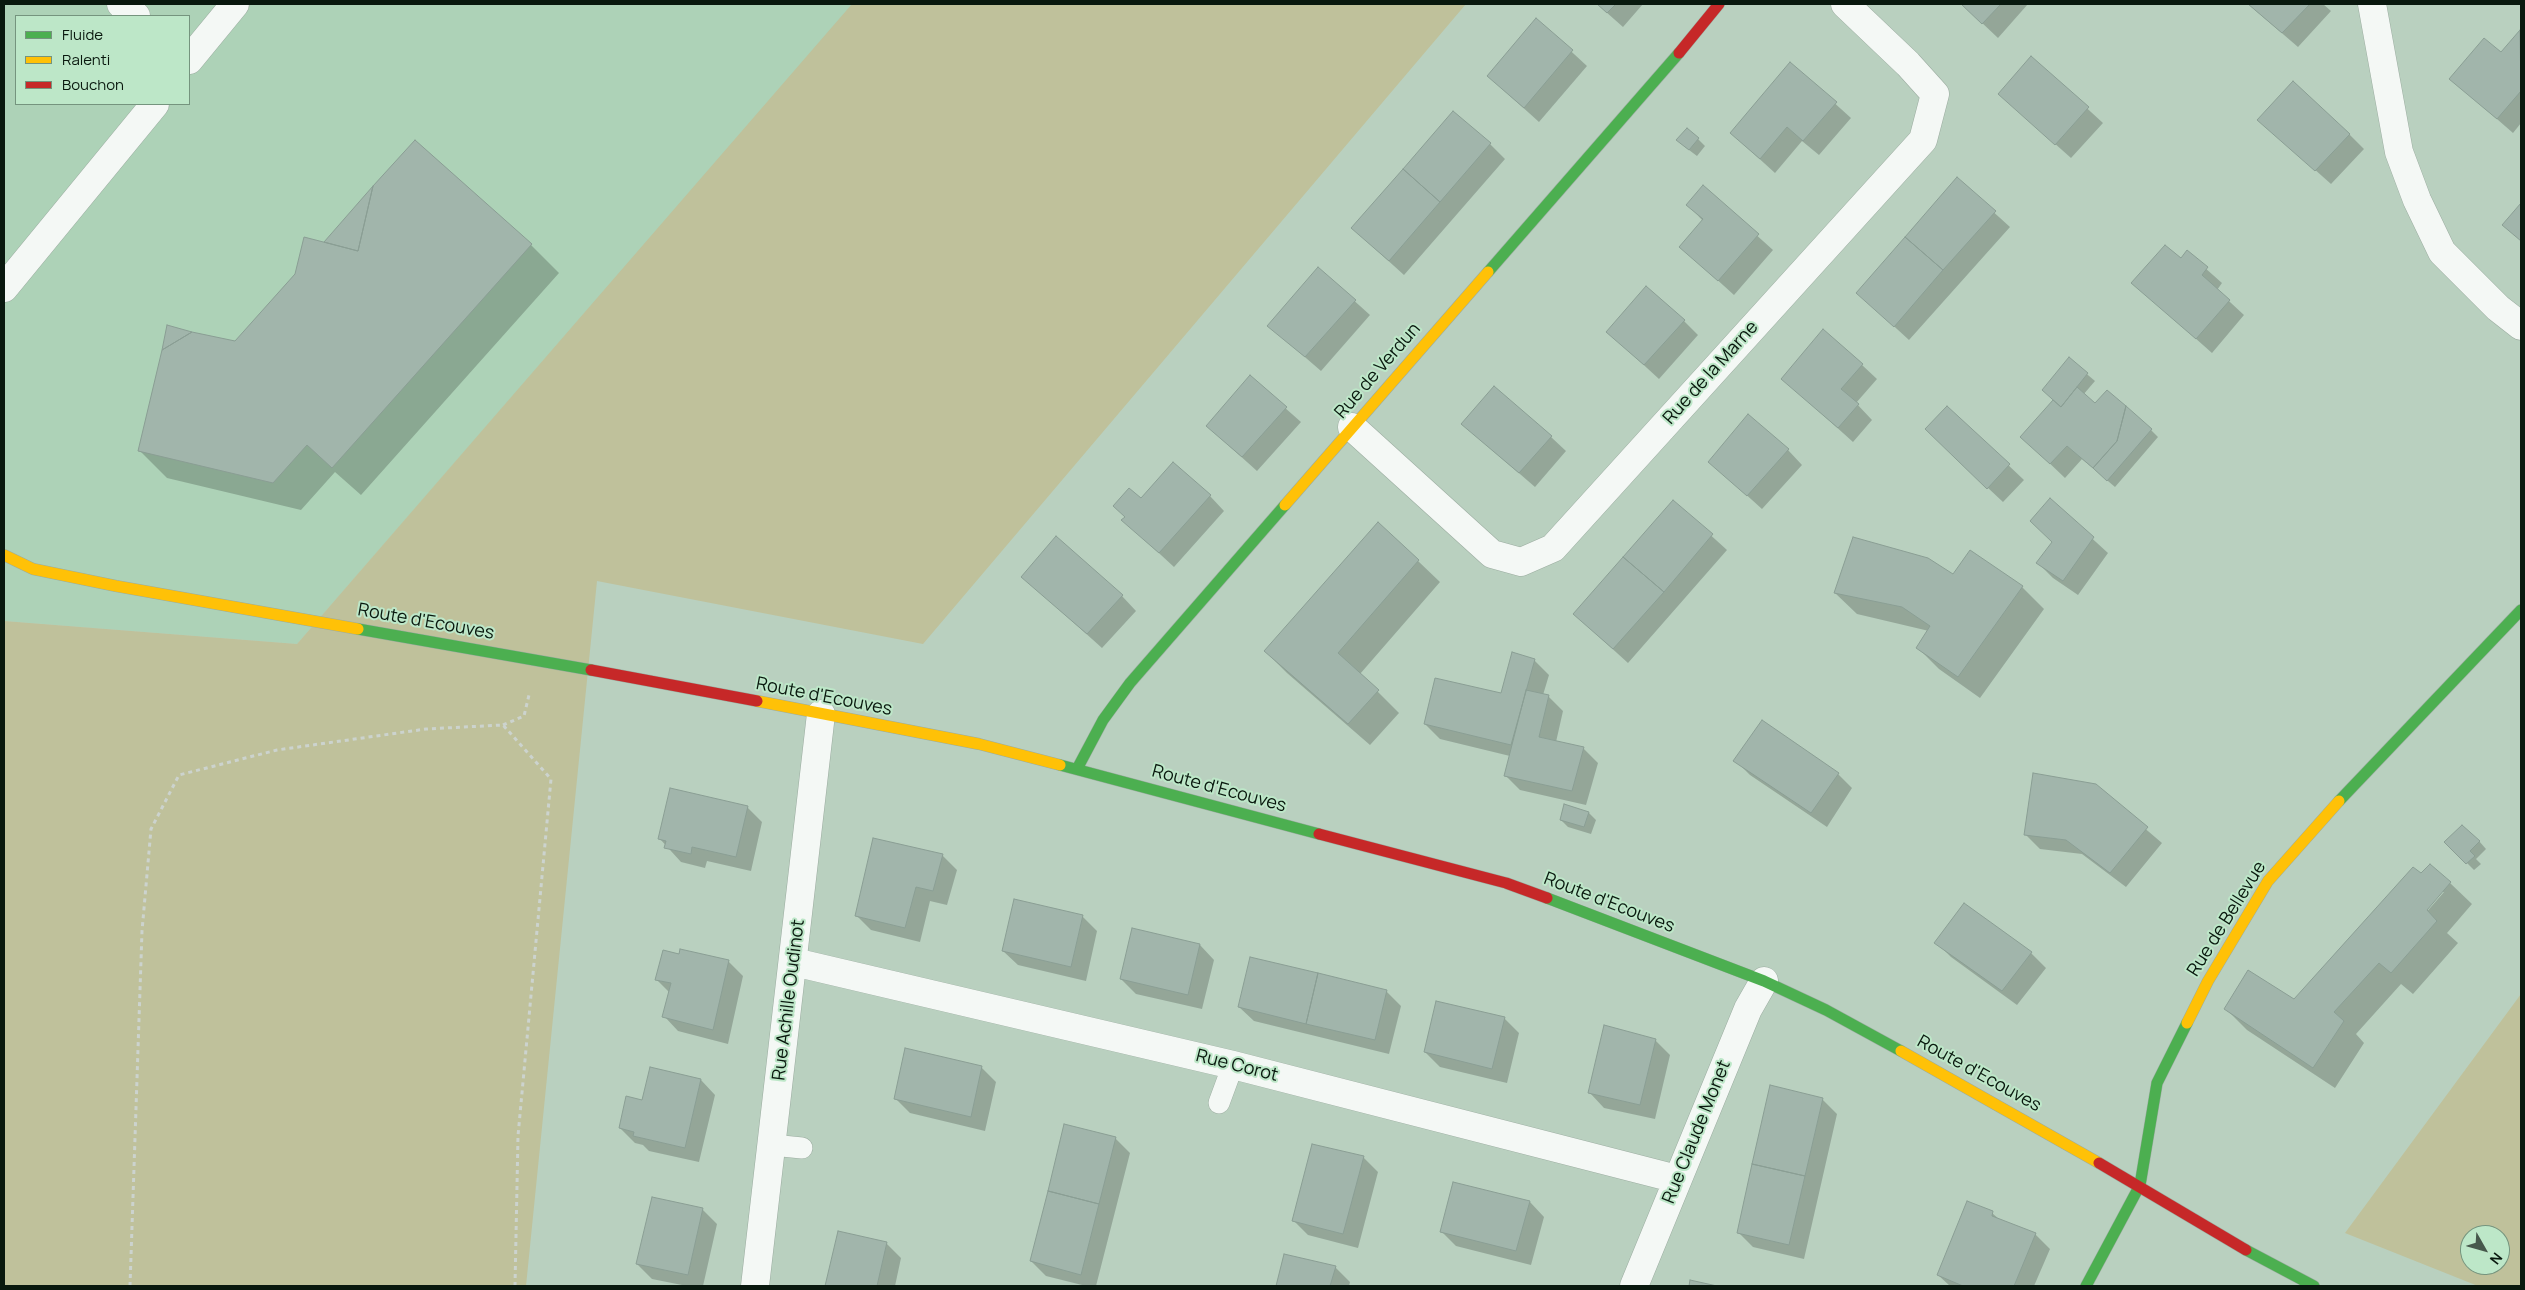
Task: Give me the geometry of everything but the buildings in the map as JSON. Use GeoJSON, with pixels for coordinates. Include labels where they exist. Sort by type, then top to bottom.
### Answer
{"type":"FeatureCollection","features":[{"type":"Feature","properties":{"kind":"main road","name":"Rue de Verdun"},"geometry":{"type":"LineString","coordinates":[[1077,769],[1103,720],[1130,683],[1710,17],[1719,4]]}},
{"type":"Feature","properties":{"kind":"main road"},"geometry":{"type":"LineString","coordinates":[[4,555],[33,568]]}},
{"type":"Feature","properties":{"kind":"main road","name":"Route d'Ecouves"},"geometry":{"type":"LineString","coordinates":[[33,568],[116,586],[550,662],[980,744],[1506,883],[1764,980],[1843,1020],[2140,1185],[2241,1246],[2314,1286]]}},
{"type":"Feature","properties":{"kind":"main road"},"geometry":{"type":"LineString","coordinates":[[4,570],[33,568]]}},
{"type":"Feature","properties":{"kind":"main road","name":"Rue de Bellevue"},"geometry":{"type":"LineString","coordinates":[[2086,1286],[2140,1185],[2157,1083],[2208,981],[2268,881],[2362,776],[2521,610]]}},
{"type":"Feature","properties":{"kind":"street"},"geometry":{"type":"LineString","coordinates":[[121,4],[135,15]]}},
{"type":"Feature","properties":{"kind":"street"},"geometry":{"type":"LineString","coordinates":[[190,59],[234,4]]}},
{"type":"Feature","properties":{"kind":"street","name":"Rue de la Marne"},"geometry":{"type":"LineString","coordinates":[[1352,428],[1492,554],[1521,562],[1554,548],[1923,140],[1935,94],[1908,64],[1845,4]]}},
{"type":"Feature","properties":{"kind":"street"},"geometry":{"type":"LineString","coordinates":[[2372,4],[2399,152],[2417,200],[2442,252],[2498,308],[2521,326]]}},
{"type":"Feature","properties":{"kind":"street"},"geometry":{"type":"LineString","coordinates":[[4,288],[154,105]]}},
{"type":"Feature","properties":{"kind":"street","name":"Rue Achille Oudinot"},"geometry":{"type":"LineString","coordinates":[[755,1286],[794,962],[821,714]]}},
{"type":"Feature","properties":{"kind":"street","name":"Rue Corot"},"geometry":{"type":"LineString","coordinates":[[794,962],[1233,1064],[1677,1179]]}},
{"type":"Feature","properties":{"kind":"street","name":"Rue Claude Monet"},"geometry":{"type":"LineString","coordinates":[[1634,1286],[1748,1009],[1764,980]]}},
{"type":"Feature","properties":{"kind":"lane"},"geometry":{"type":"LineString","coordinates":[[1219,1103],[1233,1064]]}},
{"type":"Feature","properties":{"kind":"lane"},"geometry":{"type":"LineString","coordinates":[[772,1145],[802,1148]]}},
{"type":"Feature","properties":{"kind":"path"},"geometry":{"type":"LineString","coordinates":[[130,1286],[142,931],[151,829],[179,775],[277,750],[426,729],[503,725],[551,779],[518,1136],[515,1286]]}},
{"type":"Feature","properties":{"kind":"shaded area"},"geometry":{"type":"Polygon","coordinates":[[[4,4],[855,4],[297,644],[4,621],[4,4]]]}},
{"type":"Feature","properties":{"kind":"shaded area"},"geometry":{"type":"Polygon","coordinates":[[[852,4],[1466,4],[923,644],[597,581],[526,1286],[4,1286],[4,621],[297,644],[852,4]]]}},
{"type":"Feature","properties":{"kind":"shaded area"},"geometry":{"type":"Polygon","coordinates":[[[2521,994],[2521,1286],[2478,1286],[2345,1233],[2521,994]]]}},
{"type":"Feature","properties":{"kind":"traffic: fast"},"geometry":{"type":"LineString","coordinates":[[1488,272],[1679,53]]}},
{"type":"Feature","properties":{"kind":"traffic: fast"},"geometry":{"type":"LineString","coordinates":[[1077,769],[1103,720],[1130,683],[1285,505]]}},
{"type":"Feature","properties":{"kind":"traffic: fast"},"geometry":{"type":"LineString","coordinates":[[2339,801],[2521,610]]}},
{"type":"Feature","properties":{"kind":"traffic: fast"},"geometry":{"type":"LineString","coordinates":[[358,629],[591,670]]}},
{"type":"Feature","properties":{"kind":"traffic: fast"},"geometry":{"type":"LineString","coordinates":[[1060,765],[1319,834]]}},
{"type":"Feature","properties":{"kind":"traffic: fast"},"geometry":{"type":"LineString","coordinates":[[1547,898],[1764,981],[1826,1010],[1901,1051]]}},
{"type":"Feature","properties":{"kind":"traffic: fast"},"geometry":{"type":"LineString","coordinates":[[2086,1286],[2140,1185],[2157,1083],[2187,1023]]}},
{"type":"Feature","properties":{"kind":"traffic: fast"},"geometry":{"type":"LineString","coordinates":[[2246,1250],[2314,1286]]}},
{"type":"Feature","properties":{"kind":"traffic: slow"},"geometry":{"type":"LineString","coordinates":[[1285,505],[1488,272]]}},
{"type":"Feature","properties":{"kind":"traffic: slow"},"geometry":{"type":"LineString","coordinates":[[4,555],[33,569],[116,586],[358,629]]}},
{"type":"Feature","properties":{"kind":"traffic: slow"},"geometry":{"type":"LineString","coordinates":[[757,701],[979,744],[1060,765]]}},
{"type":"Feature","properties":{"kind":"traffic: slow"},"geometry":{"type":"LineString","coordinates":[[2187,1023],[2208,981],[2268,881],[2339,801]]}},
{"type":"Feature","properties":{"kind":"traffic: slow"},"geometry":{"type":"LineString","coordinates":[[1901,1051],[2099,1163]]}},
{"type":"Feature","properties":{"kind":"traffic: jam"},"geometry":{"type":"LineString","coordinates":[[1679,53],[1719,4]]}},
{"type":"Feature","properties":{"kind":"traffic: jam"},"geometry":{"type":"LineString","coordinates":[[591,670],[757,701]]}},
{"type":"Feature","properties":{"kind":"traffic: jam"},"geometry":{"type":"LineString","coordinates":[[1319,834],[1506,883],[1547,898]]}},
{"type":"Feature","properties":{"kind":"traffic: jam"},"geometry":{"type":"LineString","coordinates":[[2099,1163],[2246,1250]]}}]}
